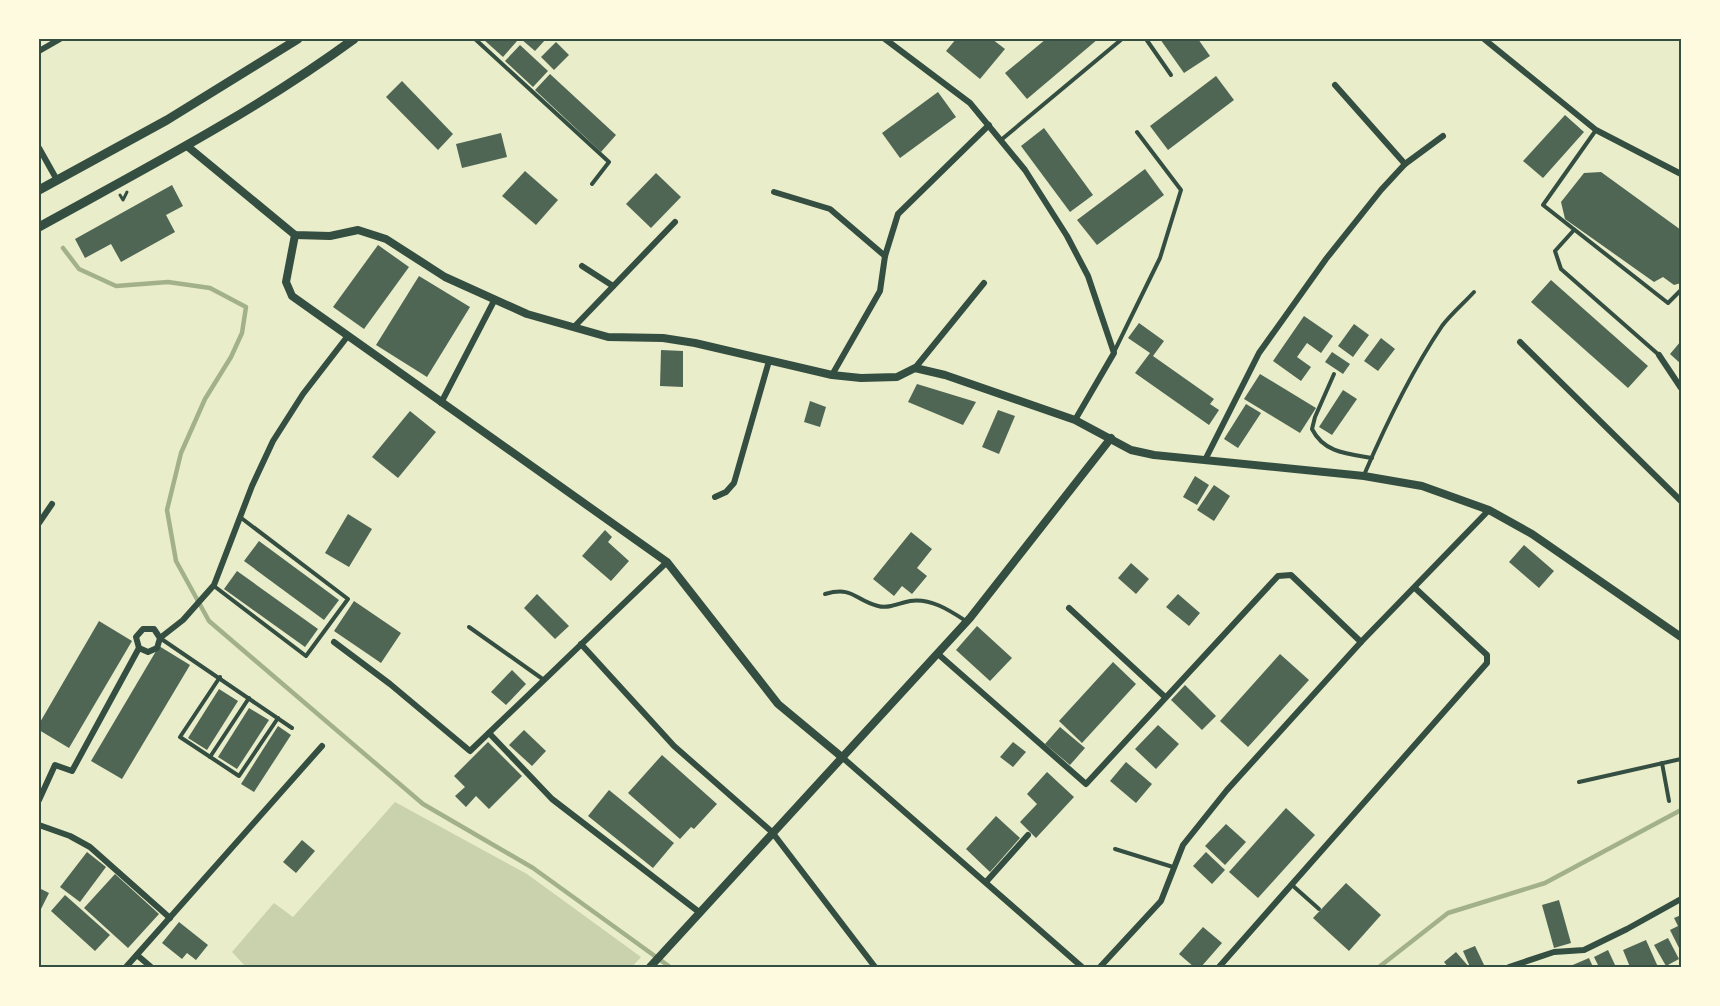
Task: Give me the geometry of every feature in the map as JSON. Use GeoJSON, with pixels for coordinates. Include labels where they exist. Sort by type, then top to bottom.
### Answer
{"type":"FeatureCollection","features":[{"type":"Feature","properties":{"kind":"main road"},"geometry":{"type":"LineString","coordinates":[[39,190],[167,120],[297,39]]}},
{"type":"Feature","properties":{"kind":"main road"},"geometry":{"type":"LineString","coordinates":[[39,227],[187,146],[354,39]]}},
{"type":"Feature","properties":{"kind":"street"},"geometry":{"type":"LineString","coordinates":[[39,51],[60,39]]}},
{"type":"Feature","properties":{"kind":"street"},"geometry":{"type":"LineString","coordinates":[[885,39],[970,103],[989,125],[1025,170],[1067,236],[1088,276],[1114,352],[1074,420]]}},
{"type":"Feature","properties":{"kind":"street"},"geometry":{"type":"LineString","coordinates":[[1484,39],[1596,130],[1681,174]]}},
{"type":"Feature","properties":{"kind":"street"},"geometry":{"type":"LineString","coordinates":[[1335,85],[1405,164]]}},
{"type":"Feature","properties":{"kind":"street"},"geometry":{"type":"LineString","coordinates":[[832,375],[880,291],[885,256],[898,214],[989,125]]}},
{"type":"Feature","properties":{"kind":"street"},"geometry":{"type":"LineString","coordinates":[[1205,460],[1259,353],[1326,259],[1381,190],[1405,164],[1443,136]]}},
{"type":"Feature","properties":{"kind":"street"},"geometry":{"type":"LineString","coordinates":[[187,146],[295,235],[330,236],[358,230],[387,239],[445,277],[527,314],[608,337],[663,338],[832,375],[861,378],[897,377],[915,368],[984,283]]}},
{"type":"Feature","properties":{"kind":"street"},"geometry":{"type":"LineString","coordinates":[[39,148],[57,180]]}},
{"type":"Feature","properties":{"kind":"street"},"geometry":{"type":"LineString","coordinates":[[774,192],[830,209],[885,256]]}},
{"type":"Feature","properties":{"kind":"street"},"geometry":{"type":"LineString","coordinates":[[574,327],[675,222]]}},
{"type":"Feature","properties":{"kind":"street"},"geometry":{"type":"LineString","coordinates":[[295,235],[286,282],[292,296],[667,562],[778,704],[1082,967]]}},
{"type":"Feature","properties":{"kind":"street"},"geometry":{"type":"LineString","coordinates":[[582,266],[613,286]]}},
{"type":"Feature","properties":{"kind":"street"},"geometry":{"type":"LineString","coordinates":[[441,403],[495,299]]}},
{"type":"Feature","properties":{"kind":"street"},"geometry":{"type":"LineString","coordinates":[[139,648],[148,652],[157,648],[160,638],[183,620],[214,585],[273,441],[303,394],[347,337]]}},
{"type":"Feature","properties":{"kind":"street"},"geometry":{"type":"LineString","coordinates":[[1520,342],[1681,501]]}},
{"type":"Feature","properties":{"kind":"street"},"geometry":{"type":"LineString","coordinates":[[1659,355],[1681,388]]}},
{"type":"Feature","properties":{"kind":"street"},"geometry":{"type":"LineString","coordinates":[[715,497],[726,492],[734,483],[768,362]]}},
{"type":"Feature","properties":{"kind":"street"},"geometry":{"type":"LineString","coordinates":[[915,368],[965,381],[1074,420],[1131,450],[1154,455],[1364,476],[1422,486],[1489,510],[1532,534],[1681,638]]}},
{"type":"Feature","properties":{"kind":"street"},"geometry":{"type":"LineString","coordinates":[[652,965],[967,622],[1111,438]]}},
{"type":"Feature","properties":{"kind":"street"},"geometry":{"type":"LineString","coordinates":[[39,523],[52,504]]}},
{"type":"Feature","properties":{"kind":"street"},"geometry":{"type":"LineString","coordinates":[[1100,967],[1161,901],[1173,867],[1184,845],[1227,790],[1360,642],[1489,510]]}},
{"type":"Feature","properties":{"kind":"street"},"geometry":{"type":"LineString","coordinates":[[334,642],[390,684],[470,752],[667,562]]}},
{"type":"Feature","properties":{"kind":"street"},"geometry":{"type":"LineString","coordinates":[[939,654],[1086,784],[1278,576],[1291,575],[1360,642]]}},
{"type":"Feature","properties":{"kind":"street"},"geometry":{"type":"LineString","coordinates":[[1219,967],[1487,663],[1487,655],[1415,588]]}},
{"type":"Feature","properties":{"kind":"street"},"geometry":{"type":"LineString","coordinates":[[1069,608],[1165,697]]}},
{"type":"Feature","properties":{"kind":"street"},"geometry":{"type":"LineString","coordinates":[[39,800],[55,765],[72,771],[139,648],[136,638],[143,629],[154,629],[160,638]]}},
{"type":"Feature","properties":{"kind":"street"},"geometry":{"type":"LineString","coordinates":[[581,644],[674,746],[772,832],[875,967]]}},
{"type":"Feature","properties":{"kind":"street"},"geometry":{"type":"LineString","coordinates":[[489,733],[552,799],[699,912]]}},
{"type":"Feature","properties":{"kind":"street"},"geometry":{"type":"LineString","coordinates":[[126,967],[322,746]]}},
{"type":"Feature","properties":{"kind":"street"},"geometry":{"type":"LineString","coordinates":[[39,834],[41,826],[70,836],[90,848],[170,918]]}},
{"type":"Feature","properties":{"kind":"street"},"geometry":{"type":"LineString","coordinates":[[986,882],[1028,835]]}},
{"type":"Feature","properties":{"kind":"street"},"geometry":{"type":"LineString","coordinates":[[1509,967],[1554,952],[1584,950],[1681,899]]}},
{"type":"Feature","properties":{"kind":"street"},"geometry":{"type":"LineString","coordinates":[[137,955],[151,967]]}},
{"type":"Feature","properties":{"kind":"lane"},"geometry":{"type":"LineString","coordinates":[[475,39],[609,162],[592,184]]}},
{"type":"Feature","properties":{"kind":"lane"},"geometry":{"type":"LineString","coordinates":[[1001,140],[1122,39]]}},
{"type":"Feature","properties":{"kind":"lane"},"geometry":{"type":"LineString","coordinates":[[1146,39],[1171,75]]}},
{"type":"Feature","properties":{"kind":"lane"},"geometry":{"type":"LineString","coordinates":[[1596,130],[1544,205],[1668,303],[1681,290]]}},
{"type":"Feature","properties":{"kind":"lane"},"geometry":{"type":"LineString","coordinates":[[1114,352],[1160,258],[1181,190],[1137,132]]}},
{"type":"Feature","properties":{"kind":"lane"},"geometry":{"type":"LineString","coordinates":[[1574,230],[1555,251],[1561,269],[1659,355]]}},
{"type":"Feature","properties":{"kind":"lane"},"geometry":{"type":"LineString","coordinates":[[1364,476],[1385,428],[1424,354],[1444,324],[1474,292]]}},
{"type":"Feature","properties":{"kind":"lane"},"geometry":{"type":"LineString","coordinates":[[1334,374],[1312,429],[1323,444],[1336,452],[1372,458]]}},
{"type":"Feature","properties":{"kind":"lane"},"geometry":{"type":"LineString","coordinates":[[214,585],[306,656],[348,599],[240,517]]}},
{"type":"Feature","properties":{"kind":"lane"},"geometry":{"type":"LineString","coordinates":[[825,594],[839,590],[877,606],[888,607],[909,601],[937,604],[967,622]]}},
{"type":"Feature","properties":{"kind":"lane"},"geometry":{"type":"LineString","coordinates":[[469,627],[544,680]]}},
{"type":"Feature","properties":{"kind":"lane"},"geometry":{"type":"LineString","coordinates":[[160,638],[292,728]]}},
{"type":"Feature","properties":{"kind":"lane"},"geometry":{"type":"LineString","coordinates":[[220,677],[180,737],[239,776],[278,718]]}},
{"type":"Feature","properties":{"kind":"lane"},"geometry":{"type":"LineString","coordinates":[[210,757],[249,698]]}},
{"type":"Feature","properties":{"kind":"lane"},"geometry":{"type":"LineString","coordinates":[[1578,782],[1681,759]]}},
{"type":"Feature","properties":{"kind":"lane"},"geometry":{"type":"LineString","coordinates":[[1662,763],[1669,801]]}},
{"type":"Feature","properties":{"kind":"lane"},"geometry":{"type":"LineString","coordinates":[[1115,849],[1173,867]]}},
{"type":"Feature","properties":{"kind":"lane"},"geometry":{"type":"LineString","coordinates":[[1292,884],[1319,909]]}},
{"type":"Feature","properties":{"kind":"green space"},"geometry":{"type":"Polygon","coordinates":[[[395,802],[527,874],[641,957],[632,967],[246,967],[232,952],[274,903],[293,917],[395,802]]]}},
{"type":"Feature","properties":{"kind":"building"},"geometry":{"type":"Polygon","coordinates":[[[483,39],[515,39],[517,41],[503,57],[483,39]]]}},
{"type":"Feature","properties":{"kind":"building"},"geometry":{"type":"Polygon","coordinates":[[[521,39],[546,39],[535,51],[521,39]]]}},
{"type":"Feature","properties":{"kind":"building"},"geometry":{"type":"Polygon","coordinates":[[[956,39],[992,39],[1005,49],[980,79],[946,51],[956,39]]]}},
{"type":"Feature","properties":{"kind":"building"},"geometry":{"type":"Polygon","coordinates":[[[1046,39],[1098,39],[1027,99],[1005,73],[1046,39]]]}},
{"type":"Feature","properties":{"kind":"building"},"geometry":{"type":"Polygon","coordinates":[[[1160,39],[1198,39],[1210,56],[1184,73],[1160,39]]]}},
{"type":"Feature","properties":{"kind":"building"},"geometry":{"type":"Polygon","coordinates":[[[556,42],[569,55],[554,70],[541,57],[556,42]]]}},
{"type":"Feature","properties":{"kind":"building"},"geometry":{"type":"Polygon","coordinates":[[[520,45],[548,71],[533,87],[505,61],[520,45]]]}},
{"type":"Feature","properties":{"kind":"building"},"geometry":{"type":"Polygon","coordinates":[[[550,74],[616,135],[601,152],[535,90],[550,74]]]}},
{"type":"Feature","properties":{"kind":"building"},"geometry":{"type":"Polygon","coordinates":[[[1216,76],[1234,100],[1168,150],[1150,126],[1216,76]]]}},
{"type":"Feature","properties":{"kind":"building"},"geometry":{"type":"Polygon","coordinates":[[[402,81],[453,134],[438,150],[386,97],[402,81]]]}},
{"type":"Feature","properties":{"kind":"building"},"geometry":{"type":"Polygon","coordinates":[[[938,92],[956,117],[900,158],[882,133],[938,92]]]}},
{"type":"Feature","properties":{"kind":"building"},"geometry":{"type":"Polygon","coordinates":[[[1565,115],[1584,132],[1543,178],[1523,161],[1565,115]]]}},
{"type":"Feature","properties":{"kind":"building"},"geometry":{"type":"Polygon","coordinates":[[[1044,128],[1093,195],[1070,212],[1021,146],[1044,128]]]}},
{"type":"Feature","properties":{"kind":"building"},"geometry":{"type":"Polygon","coordinates":[[[501,133],[507,157],[462,168],[456,144],[501,133]]]}},
{"type":"Feature","properties":{"kind":"building"},"geometry":{"type":"Polygon","coordinates":[[[1145,169],[1164,195],[1097,245],[1077,220],[1145,169]]]}},
{"type":"Feature","properties":{"kind":"building"},"geometry":{"type":"Polygon","coordinates":[[[525,171],[558,200],[536,225],[502,196],[525,171]]]}},
{"type":"Feature","properties":{"kind":"building"},"geometry":{"type":"Polygon","coordinates":[[[1601,172],[1681,230],[1681,283],[1674,285],[1663,277],[1654,282],[1565,219],[1561,202],[1584,173],[1601,172]]]}},
{"type":"Feature","properties":{"kind":"building"},"geometry":{"type":"Polygon","coordinates":[[[656,173],[681,197],[651,228],[626,204],[656,173]]]}},
{"type":"Feature","properties":{"kind":"building"},"geometry":{"type":"Polygon","coordinates":[[[172,185],[183,206],[166,215],[175,232],[121,262],[111,244],[85,258],[75,239],[172,185]]]}},
{"type":"Feature","properties":{"kind":"building"},"geometry":{"type":"Polygon","coordinates":[[[378,245],[409,267],[364,329],[333,307],[378,245]]]}},
{"type":"Feature","properties":{"kind":"building"},"geometry":{"type":"Polygon","coordinates":[[[419,276],[470,307],[427,377],[376,345],[419,276]]]}},
{"type":"Feature","properties":{"kind":"building"},"geometry":{"type":"Polygon","coordinates":[[[1551,280],[1648,366],[1628,388],[1531,302],[1551,280]]]}},
{"type":"Feature","properties":{"kind":"building"},"geometry":{"type":"Polygon","coordinates":[[[1304,316],[1333,336],[1321,353],[1307,343],[1297,357],[1311,367],[1301,381],[1273,361],[1304,316]]]}},
{"type":"Feature","properties":{"kind":"building"},"geometry":{"type":"Polygon","coordinates":[[[1139,323],[1164,341],[1153,356],[1214,399],[1210,404],[1219,410],[1209,425],[1135,373],[1150,353],[1128,338],[1139,323]]]}},
{"type":"Feature","properties":{"kind":"building"},"geometry":{"type":"Polygon","coordinates":[[[1354,324],[1369,335],[1353,357],[1338,346],[1354,324]]]}},
{"type":"Feature","properties":{"kind":"building"},"geometry":{"type":"Polygon","coordinates":[[[1381,338],[1395,349],[1378,371],[1364,361],[1381,338]]]}},
{"type":"Feature","properties":{"kind":"building"},"geometry":{"type":"Polygon","coordinates":[[[1681,341],[1681,364],[1670,354],[1681,341]]]}},
{"type":"Feature","properties":{"kind":"building"},"geometry":{"type":"Polygon","coordinates":[[[661,350],[683,351],[683,387],[660,386],[661,350]]]}},
{"type":"Feature","properties":{"kind":"building"},"geometry":{"type":"Polygon","coordinates":[[[1332,352],[1350,364],[1343,374],[1325,362],[1332,352]]]}},
{"type":"Feature","properties":{"kind":"building"},"geometry":{"type":"Polygon","coordinates":[[[1260,374],[1316,408],[1300,433],[1244,399],[1260,374]]]}},
{"type":"Feature","properties":{"kind":"building"},"geometry":{"type":"Polygon","coordinates":[[[917,384],[976,402],[963,425],[908,402],[917,384]]]}},
{"type":"Feature","properties":{"kind":"building"},"geometry":{"type":"Polygon","coordinates":[[[1343,390],[1357,399],[1332,435],[1319,427],[1343,390]]]}},
{"type":"Feature","properties":{"kind":"building"},"geometry":{"type":"Polygon","coordinates":[[[810,401],[826,407],[820,427],[804,422],[810,401]]]}},
{"type":"Feature","properties":{"kind":"building"},"geometry":{"type":"Polygon","coordinates":[[[1246,404],[1261,413],[1238,448],[1224,439],[1246,404]]]}},
{"type":"Feature","properties":{"kind":"building"},"geometry":{"type":"Polygon","coordinates":[[[998,410],[1015,416],[999,454],[982,447],[998,410]]]}},
{"type":"Feature","properties":{"kind":"building"},"geometry":{"type":"Polygon","coordinates":[[[410,411],[436,432],[398,478],[372,457],[410,411]]]}},
{"type":"Feature","properties":{"kind":"building"},"geometry":{"type":"Polygon","coordinates":[[[1195,476],[1209,485],[1197,505],[1183,497],[1195,476]]]}},
{"type":"Feature","properties":{"kind":"building"},"geometry":{"type":"Polygon","coordinates":[[[1214,485],[1230,496],[1214,521],[1197,510],[1214,485]]]}},
{"type":"Feature","properties":{"kind":"building"},"geometry":{"type":"Polygon","coordinates":[[[348,514],[372,529],[349,567],[325,553],[348,514]]]}},
{"type":"Feature","properties":{"kind":"building"},"geometry":{"type":"Polygon","coordinates":[[[605,530],[612,537],[608,542],[629,561],[611,581],[582,556],[605,530]]]}},
{"type":"Feature","properties":{"kind":"building"},"geometry":{"type":"Polygon","coordinates":[[[911,532],[932,549],[917,568],[927,576],[912,594],[902,586],[894,596],[873,579],[911,532]]]}},
{"type":"Feature","properties":{"kind":"building"},"geometry":{"type":"Polygon","coordinates":[[[259,541],[339,600],[324,620],[244,561],[259,541]]]}},
{"type":"Feature","properties":{"kind":"building"},"geometry":{"type":"Polygon","coordinates":[[[1524,545],[1554,571],[1539,588],[1509,562],[1524,545]]]}},
{"type":"Feature","properties":{"kind":"building"},"geometry":{"type":"Polygon","coordinates":[[[1131,563],[1149,579],[1136,594],[1118,578],[1131,563]]]}},
{"type":"Feature","properties":{"kind":"building"},"geometry":{"type":"Polygon","coordinates":[[[237,571],[318,629],[305,647],[224,589],[237,571]]]}},
{"type":"Feature","properties":{"kind":"building"},"geometry":{"type":"Polygon","coordinates":[[[537,594],[569,626],[555,639],[524,608],[537,594]]]}},
{"type":"Feature","properties":{"kind":"building"},"geometry":{"type":"Polygon","coordinates":[[[1178,594],[1200,613],[1189,626],[1166,607],[1178,594]]]}},
{"type":"Feature","properties":{"kind":"building"},"geometry":{"type":"Polygon","coordinates":[[[354,601],[401,633],[381,663],[334,631],[354,601]]]}},
{"type":"Feature","properties":{"kind":"building"},"geometry":{"type":"Polygon","coordinates":[[[99,621],[132,641],[69,748],[39,730],[39,724],[99,621]]]}},
{"type":"Feature","properties":{"kind":"building"},"geometry":{"type":"Polygon","coordinates":[[[977,626],[1012,658],[990,681],[956,650],[977,626]]]}},
{"type":"Feature","properties":{"kind":"building"},"geometry":{"type":"Polygon","coordinates":[[[159,646],[190,665],[122,779],[91,761],[159,646]]]}},
{"type":"Feature","properties":{"kind":"building"},"geometry":{"type":"Polygon","coordinates":[[[1280,654],[1309,680],[1248,747],[1220,721],[1280,654]]]}},
{"type":"Feature","properties":{"kind":"building"},"geometry":{"type":"Polygon","coordinates":[[[1113,662],[1136,684],[1082,743],[1059,721],[1113,662]]]}},
{"type":"Feature","properties":{"kind":"building"},"geometry":{"type":"Polygon","coordinates":[[[512,670],[526,684],[506,705],[491,692],[512,670]]]}},
{"type":"Feature","properties":{"kind":"building"},"geometry":{"type":"Polygon","coordinates":[[[1185,685],[1216,716],[1202,730],[1171,700],[1185,685]]]}},
{"type":"Feature","properties":{"kind":"building"},"geometry":{"type":"Polygon","coordinates":[[[219,689],[238,701],[207,750],[188,738],[219,689]]]}},
{"type":"Feature","properties":{"kind":"building"},"geometry":{"type":"Polygon","coordinates":[[[249,708],[269,720],[237,769],[218,757],[249,708]]]}},
{"type":"Feature","properties":{"kind":"building"},"geometry":{"type":"Polygon","coordinates":[[[1158,725],[1179,744],[1156,769],[1135,749],[1158,725]]]}},
{"type":"Feature","properties":{"kind":"building"},"geometry":{"type":"Polygon","coordinates":[[[278,726],[291,735],[254,792],[241,784],[278,726]]]}},
{"type":"Feature","properties":{"kind":"building"},"geometry":{"type":"Polygon","coordinates":[[[1060,727],[1085,748],[1070,765],[1045,744],[1060,727]]]}},
{"type":"Feature","properties":{"kind":"building"},"geometry":{"type":"Polygon","coordinates":[[[524,730],[546,751],[532,766],[509,745],[524,730]]]}},
{"type":"Feature","properties":{"kind":"building"},"geometry":{"type":"Polygon","coordinates":[[[488,742],[522,776],[489,809],[476,796],[466,807],[455,796],[465,787],[454,776],[488,742]]]}},
{"type":"Feature","properties":{"kind":"building"},"geometry":{"type":"Polygon","coordinates":[[[1013,742],[1026,752],[1013,767],[1000,757],[1013,742]]]}},
{"type":"Feature","properties":{"kind":"building"},"geometry":{"type":"Polygon","coordinates":[[[662,755],[717,804],[694,829],[691,827],[680,839],[628,793],[662,755]]]}},
{"type":"Feature","properties":{"kind":"building"},"geometry":{"type":"Polygon","coordinates":[[[1126,762],[1152,784],[1136,803],[1110,781],[1126,762]]]}},
{"type":"Feature","properties":{"kind":"building"},"geometry":{"type":"Polygon","coordinates":[[[1047,772],[1074,797],[1036,838],[1020,822],[1037,804],[1027,794],[1047,772]]]}},
{"type":"Feature","properties":{"kind":"building"},"geometry":{"type":"Polygon","coordinates":[[[609,790],[674,843],[653,868],[588,816],[609,790]]]}},
{"type":"Feature","properties":{"kind":"building"},"geometry":{"type":"Polygon","coordinates":[[[1286,808],[1315,835],[1258,898],[1229,872],[1286,808]]]}},
{"type":"Feature","properties":{"kind":"building"},"geometry":{"type":"Polygon","coordinates":[[[996,816],[1020,838],[990,872],[966,849],[996,816]]]}},
{"type":"Feature","properties":{"kind":"building"},"geometry":{"type":"Polygon","coordinates":[[[1226,824],[1246,842],[1225,865],[1205,846],[1226,824]]]}},
{"type":"Feature","properties":{"kind":"building"},"geometry":{"type":"Polygon","coordinates":[[[302,840],[315,851],[296,873],[283,862],[302,840]]]}},
{"type":"Feature","properties":{"kind":"building"},"geometry":{"type":"Polygon","coordinates":[[[87,852],[106,867],[80,902],[60,887],[87,852]]]}},
{"type":"Feature","properties":{"kind":"building"},"geometry":{"type":"Polygon","coordinates":[[[1206,852],[1225,870],[1212,884],[1193,866],[1206,852]]]}},
{"type":"Feature","properties":{"kind":"building"},"geometry":{"type":"Polygon","coordinates":[[[115,874],[159,914],[128,948],[84,908],[115,874]]]}},
{"type":"Feature","properties":{"kind":"building"},"geometry":{"type":"Polygon","coordinates":[[[1346,883],[1381,915],[1349,951],[1313,918],[1346,883]]]}},
{"type":"Feature","properties":{"kind":"building"},"geometry":{"type":"Polygon","coordinates":[[[39,888],[49,893],[39,913],[39,888]]]}},
{"type":"Feature","properties":{"kind":"building"},"geometry":{"type":"Polygon","coordinates":[[[65,895],[110,935],[95,951],[51,911],[65,895]]]}},
{"type":"Feature","properties":{"kind":"building"},"geometry":{"type":"Polygon","coordinates":[[[1559,900],[1571,943],[1554,948],[1542,905],[1559,900]]]}},
{"type":"Feature","properties":{"kind":"building"},"geometry":{"type":"Polygon","coordinates":[[[1681,915],[1681,952],[1670,930],[1678,926],[1674,918],[1681,915]]]}},
{"type":"Feature","properties":{"kind":"building"},"geometry":{"type":"Polygon","coordinates":[[[179,922],[208,945],[196,960],[187,953],[182,959],[162,943],[179,922]]]}},
{"type":"Feature","properties":{"kind":"building"},"geometry":{"type":"Polygon","coordinates":[[[1203,927],[1222,943],[1201,967],[1194,967],[1179,954],[1203,927]]]}},
{"type":"Feature","properties":{"kind":"building"},"geometry":{"type":"Polygon","coordinates":[[[1668,938],[1679,959],[1666,966],[1654,945],[1668,938]]]}},
{"type":"Feature","properties":{"kind":"building"},"geometry":{"type":"Polygon","coordinates":[[[1646,940],[1658,967],[1630,967],[1623,950],[1646,940]]]}},
{"type":"Feature","properties":{"kind":"building"},"geometry":{"type":"Polygon","coordinates":[[[1475,946],[1485,967],[1470,967],[1463,951],[1475,946]]]}},
{"type":"Feature","properties":{"kind":"building"},"geometry":{"type":"Polygon","coordinates":[[[1608,950],[1616,967],[1599,967],[1594,957],[1608,950]]]}},
{"type":"Feature","properties":{"kind":"building"},"geometry":{"type":"Polygon","coordinates":[[[1456,952],[1469,967],[1448,967],[1444,962],[1456,952]]]}},
{"type":"Feature","properties":{"kind":"building"},"geometry":{"type":"Polygon","coordinates":[[[1589,958],[1593,967],[1568,967],[1589,958]]]}},
{"type":"Feature","properties":{"kind":"waterway"},"geometry":{"type":"LineString","coordinates":[[63,248],[79,269],[116,286],[168,282],[210,288],[246,307],[242,333],[231,357],[205,399],[181,453],[167,510],[176,561],[209,621],[423,804],[533,868],[670,967]]}},
{"type":"Feature","properties":{"kind":"waterway"},"geometry":{"type":"LineString","coordinates":[[1379,967],[1448,913],[1545,883],[1681,810]]}}]}
